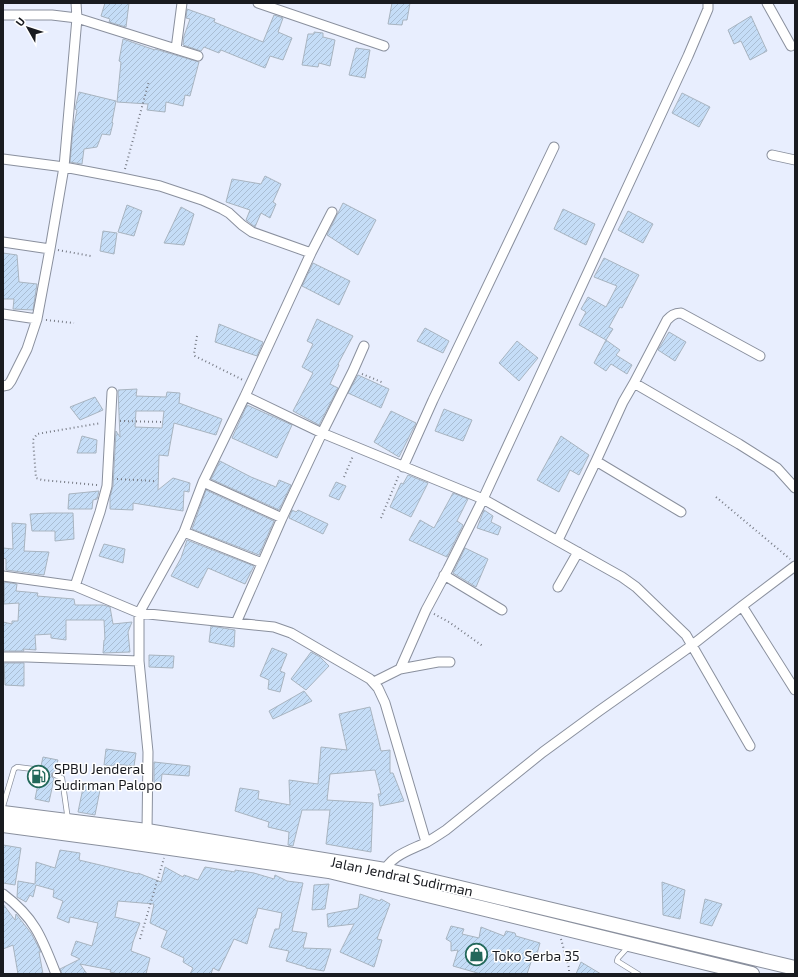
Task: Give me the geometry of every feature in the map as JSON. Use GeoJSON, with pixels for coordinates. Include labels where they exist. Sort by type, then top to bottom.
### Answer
{"type":"FeatureCollection","features":[{"type":"Feature","properties":{"kind":"highway","name":"Jalan Jendral Sudirman"},"geometry":{"type":"LineString","coordinates":[[3,813],[147,831],[355,871],[795,968]]}},
{"type":"Feature","properties":{"kind":"highway","name":"Jalan Jendral Sudirman"},"geometry":{"type":"LineString","coordinates":[[3,825],[329,871],[355,871]]}},
{"type":"Feature","properties":{"kind":"highway","name":"Jalan Jendral Sudirman"},"geometry":{"type":"LineString","coordinates":[[382,877],[557,927],[752,974]]}},
{"type":"Feature","properties":{"kind":"street"},"geometry":{"type":"LineString","coordinates":[[3,386],[8,385],[11,381],[27,349],[37,319],[64,167],[76,3]]}},
{"type":"Feature","properties":{"kind":"street"},"geometry":{"type":"LineString","coordinates":[[176,49],[182,3]]}},
{"type":"Feature","properties":{"kind":"street"},"geometry":{"type":"LineString","coordinates":[[258,3],[384,46]]}},
{"type":"Feature","properties":{"kind":"street"},"geometry":{"type":"LineString","coordinates":[[400,669],[426,610],[483,499],[688,56],[708,9],[708,3]]}},
{"type":"Feature","properties":{"kind":"street"},"geometry":{"type":"LineString","coordinates":[[767,3],[791,46]]}},
{"type":"Feature","properties":{"kind":"street"},"geometry":{"type":"LineString","coordinates":[[3,15],[52,15],[76,18],[198,56]]}},
{"type":"Feature","properties":{"kind":"street"},"geometry":{"type":"LineString","coordinates":[[403,467],[433,400],[554,147]]}},
{"type":"Feature","properties":{"kind":"street"},"geometry":{"type":"LineString","coordinates":[[772,155],[795,160]]}},
{"type":"Feature","properties":{"kind":"street"},"geometry":{"type":"LineString","coordinates":[[3,159],[64,167],[160,186],[202,200],[229,213],[242,226],[252,232],[311,253]]}},
{"type":"Feature","properties":{"kind":"street"},"geometry":{"type":"LineString","coordinates":[[147,831],[148,752],[139,661],[139,613],[184,532],[203,482],[251,384],[311,253],[332,212]]}},
{"type":"Feature","properties":{"kind":"street"},"geometry":{"type":"LineString","coordinates":[[3,242],[50,249]]}},
{"type":"Feature","properties":{"kind":"street"},"geometry":{"type":"LineString","coordinates":[[558,540],[623,402],[667,320],[676,313],[681,313],[760,356]]}},
{"type":"Feature","properties":{"kind":"street"},"geometry":{"type":"LineString","coordinates":[[3,314],[37,319]]}},
{"type":"Feature","properties":{"kind":"street"},"geometry":{"type":"LineString","coordinates":[[236,623],[282,518],[364,346]]}},
{"type":"Feature","properties":{"kind":"street"},"geometry":{"type":"LineString","coordinates":[[634,383],[739,444],[777,468],[795,488]]}},
{"type":"Feature","properties":{"kind":"street"},"geometry":{"type":"LineString","coordinates":[[75,586],[100,512],[107,482],[112,392]]}},
{"type":"Feature","properties":{"kind":"street"},"geometry":{"type":"LineString","coordinates":[[245,396],[322,433],[483,499],[622,577],[636,587],[689,639],[691,646],[750,746]]}},
{"type":"Feature","properties":{"kind":"street"},"geometry":{"type":"LineString","coordinates":[[596,462],[681,512]]}},
{"type":"Feature","properties":{"kind":"street"},"geometry":{"type":"LineString","coordinates":[[203,482],[282,518]]}},
{"type":"Feature","properties":{"kind":"street"},"geometry":{"type":"LineString","coordinates":[[184,532],[262,563]]}},
{"type":"Feature","properties":{"kind":"street"},"geometry":{"type":"LineString","coordinates":[[558,587],[578,552]]}},
{"type":"Feature","properties":{"kind":"street"},"geometry":{"type":"LineString","coordinates":[[382,877],[399,855],[426,842],[446,830],[568,734],[691,646],[795,565]]}},
{"type":"Feature","properties":{"kind":"street"},"geometry":{"type":"LineString","coordinates":[[3,576],[75,586],[139,613],[274,628],[291,633],[374,682],[385,703],[426,842]]}},
{"type":"Feature","properties":{"kind":"street"},"geometry":{"type":"LineString","coordinates":[[444,576],[502,610]]}},
{"type":"Feature","properties":{"kind":"street"},"geometry":{"type":"LineString","coordinates":[[742,606],[795,690]]}},
{"type":"Feature","properties":{"kind":"street"},"geometry":{"type":"LineString","coordinates":[[3,658],[27,657],[139,661]]}},
{"type":"Feature","properties":{"kind":"street"},"geometry":{"type":"LineString","coordinates":[[374,682],[400,669],[438,662],[450,662]]}},
{"type":"Feature","properties":{"kind":"street"},"geometry":{"type":"LineString","coordinates":[[3,894],[27,915],[35,926],[56,974]]}},
{"type":"Feature","properties":{"kind":"lane"},"geometry":{"type":"LineString","coordinates":[[3,806],[14,770],[17,767],[40,770]]}},
{"type":"Feature","properties":{"kind":"lane"},"geometry":{"type":"LineString","coordinates":[[55,775],[62,778],[68,821]]}},
{"type":"Feature","properties":{"kind":"lane"},"geometry":{"type":"LineString","coordinates":[[630,944],[617,961],[638,974]]}},
{"type":"Feature","properties":{"kind":"path"},"geometry":{"type":"LineString","coordinates":[[122,178],[149,81]]}},
{"type":"Feature","properties":{"kind":"path"},"geometry":{"type":"LineString","coordinates":[[50,249],[91,256]]}},
{"type":"Feature","properties":{"kind":"path"},"geometry":{"type":"LineString","coordinates":[[37,319],[74,323]]}},
{"type":"Feature","properties":{"kind":"path"},"geometry":{"type":"LineString","coordinates":[[197,336],[195,356],[251,384]]}},
{"type":"Feature","properties":{"kind":"path"},"geometry":{"type":"LineString","coordinates":[[353,371],[384,383]]}},
{"type":"Feature","properties":{"kind":"path"},"geometry":{"type":"LineString","coordinates":[[154,481],[107,482],[38,479],[36,476],[33,440],[37,434],[111,421],[164,422]]}},
{"type":"Feature","properties":{"kind":"path"},"geometry":{"type":"LineString","coordinates":[[344,477],[356,447]]}},
{"type":"Feature","properties":{"kind":"path"},"geometry":{"type":"LineString","coordinates":[[381,518],[403,467]]}},
{"type":"Feature","properties":{"kind":"path"},"geometry":{"type":"LineString","coordinates":[[716,497],[795,565]]}},
{"type":"Feature","properties":{"kind":"path"},"geometry":{"type":"LineString","coordinates":[[426,610],[449,622],[484,647]]}},
{"type":"Feature","properties":{"kind":"path"},"geometry":{"type":"LineString","coordinates":[[140,939],[167,848]]}},
{"type":"Feature","properties":{"kind":"path"},"geometry":{"type":"LineString","coordinates":[[557,927],[569,968],[569,974]]}},
{"type":"Feature","properties":{"kind":"building"},"geometry":{"type":"Polygon","coordinates":[[[105,3],[129,3],[126,27],[109,22],[110,19],[101,16],[105,3]]]}},
{"type":"Feature","properties":{"kind":"building"},"geometry":{"type":"Polygon","coordinates":[[[392,3],[410,3],[407,20],[403,20],[402,25],[388,24],[392,3]]]}},
{"type":"Feature","properties":{"kind":"building"},"geometry":{"type":"Polygon","coordinates":[[[187,9],[215,19],[214,22],[263,42],[274,15],[283,18],[278,32],[292,38],[283,60],[270,56],[265,68],[221,50],[219,53],[204,47],[201,51],[183,45],[184,36],[190,19],[186,18],[187,9]]]}},
{"type":"Feature","properties":{"kind":"building"},"geometry":{"type":"Polygon","coordinates":[[[751,16],[767,51],[750,60],[741,41],[734,44],[728,30],[751,16]]]}},
{"type":"Feature","properties":{"kind":"building"},"geometry":{"type":"Polygon","coordinates":[[[314,32],[323,33],[323,37],[335,40],[330,66],[319,63],[318,67],[302,65],[308,34],[314,34],[314,32]]]}},
{"type":"Feature","properties":{"kind":"building"},"geometry":{"type":"Polygon","coordinates":[[[123,39],[155,50],[199,62],[190,96],[185,95],[183,106],[166,102],[165,112],[147,110],[148,104],[117,102],[121,62],[119,61],[123,39]]]}},
{"type":"Feature","properties":{"kind":"building"},"geometry":{"type":"Polygon","coordinates":[[[356,48],[370,50],[365,78],[349,75],[356,48]]]}},
{"type":"Feature","properties":{"kind":"building"},"geometry":{"type":"Polygon","coordinates":[[[79,92],[116,101],[110,135],[102,134],[97,147],[84,149],[82,164],[70,162],[73,130],[77,110],[75,109],[79,92]]]}},
{"type":"Feature","properties":{"kind":"building"},"geometry":{"type":"Polygon","coordinates":[[[682,93],[710,107],[699,127],[672,113],[682,93]]]}},
{"type":"Feature","properties":{"kind":"building"},"geometry":{"type":"Polygon","coordinates":[[[265,176],[281,184],[273,202],[276,204],[270,218],[261,213],[255,227],[246,220],[250,210],[226,202],[232,179],[261,184],[265,176]]]}},
{"type":"Feature","properties":{"kind":"building"},"geometry":{"type":"Polygon","coordinates":[[[343,203],[376,220],[358,255],[327,235],[343,203]]]}},
{"type":"Feature","properties":{"kind":"building"},"geometry":{"type":"Polygon","coordinates":[[[127,205],[142,211],[134,236],[118,232],[127,205]]]}},
{"type":"Feature","properties":{"kind":"building"},"geometry":{"type":"Polygon","coordinates":[[[181,207],[194,214],[184,245],[164,243],[181,207]]]}},
{"type":"Feature","properties":{"kind":"building"},"geometry":{"type":"Polygon","coordinates":[[[563,209],[595,224],[586,245],[554,229],[563,209]]]}},
{"type":"Feature","properties":{"kind":"building"},"geometry":{"type":"Polygon","coordinates":[[[628,211],[653,224],[643,243],[618,230],[628,211]]]}},
{"type":"Feature","properties":{"kind":"building"},"geometry":{"type":"Polygon","coordinates":[[[103,231],[117,233],[114,254],[100,251],[103,231]]]}},
{"type":"Feature","properties":{"kind":"building"},"geometry":{"type":"Polygon","coordinates":[[[3,253],[17,255],[19,282],[37,284],[33,310],[13,309],[14,299],[3,299],[3,253]]]}},
{"type":"Feature","properties":{"kind":"building"},"geometry":{"type":"Polygon","coordinates":[[[604,258],[639,275],[622,308],[620,307],[609,327],[613,329],[606,340],[579,325],[586,312],[581,309],[588,297],[606,307],[617,286],[594,277],[604,258]]]}},
{"type":"Feature","properties":{"kind":"building"},"geometry":{"type":"Polygon","coordinates":[[[313,263],[350,281],[339,305],[302,286],[313,263]]]}},
{"type":"Feature","properties":{"kind":"building"},"geometry":{"type":"Polygon","coordinates":[[[317,319],[353,336],[338,364],[339,365],[330,384],[338,388],[319,425],[293,411],[313,373],[302,367],[313,344],[307,341],[317,319]]]}},
{"type":"Feature","properties":{"kind":"building"},"geometry":{"type":"Polygon","coordinates":[[[219,324],[263,342],[257,356],[215,342],[219,324]]]}},
{"type":"Feature","properties":{"kind":"building"},"geometry":{"type":"Polygon","coordinates":[[[425,328],[449,341],[443,353],[417,341],[425,328]]]}},
{"type":"Feature","properties":{"kind":"building"},"geometry":{"type":"Polygon","coordinates":[[[669,332],[686,342],[675,361],[658,350],[669,332]]]}},
{"type":"Feature","properties":{"kind":"building"},"geometry":{"type":"Polygon","coordinates":[[[606,340],[620,350],[616,355],[632,365],[627,374],[611,364],[606,371],[594,363],[606,340]]]}},
{"type":"Feature","properties":{"kind":"building"},"geometry":{"type":"Polygon","coordinates":[[[517,341],[538,358],[519,381],[499,363],[517,341]]]}},
{"type":"Feature","properties":{"kind":"building"},"geometry":{"type":"Polygon","coordinates":[[[358,375],[389,389],[381,408],[348,393],[358,375]]]}},
{"type":"Feature","properties":{"kind":"building"},"geometry":{"type":"Polygon","coordinates":[[[137,389],[136,396],[166,397],[167,392],[180,393],[179,403],[222,419],[216,435],[174,423],[168,456],[159,455],[158,490],[173,478],[190,483],[189,492],[184,491],[183,511],[133,503],[133,510],[110,509],[110,497],[113,486],[116,431],[120,437],[118,390],[137,389]],[[136,411],[135,427],[162,428],[164,411],[136,411]]]}},
{"type":"Feature","properties":{"kind":"building"},"geometry":{"type":"Polygon","coordinates":[[[95,397],[103,410],[80,420],[70,407],[95,397]]]}},
{"type":"Feature","properties":{"kind":"building"},"geometry":{"type":"Polygon","coordinates":[[[247,405],[292,425],[277,458],[232,438],[247,405]]]}},
{"type":"Feature","properties":{"kind":"building"},"geometry":{"type":"Polygon","coordinates":[[[444,409],[472,420],[463,441],[435,431],[444,409]]]}},
{"type":"Feature","properties":{"kind":"building"},"geometry":{"type":"Polygon","coordinates":[[[391,411],[416,423],[399,457],[374,442],[391,411]]]}},
{"type":"Feature","properties":{"kind":"building"},"geometry":{"type":"Polygon","coordinates":[[[82,436],[97,440],[96,453],[77,453],[82,436]]]}},
{"type":"Feature","properties":{"kind":"building"},"geometry":{"type":"Polygon","coordinates":[[[561,436],[589,455],[579,475],[570,470],[559,492],[537,480],[561,436]]]}},
{"type":"Feature","properties":{"kind":"building"},"geometry":{"type":"Polygon","coordinates":[[[220,461],[251,477],[276,487],[279,480],[291,485],[279,510],[211,479],[220,461]]]}},
{"type":"Feature","properties":{"kind":"building"},"geometry":{"type":"Polygon","coordinates":[[[408,475],[428,483],[411,517],[390,507],[401,483],[403,484],[408,475]]]}},
{"type":"Feature","properties":{"kind":"building"},"geometry":{"type":"Polygon","coordinates":[[[336,482],[346,486],[339,500],[329,496],[336,482]]]}},
{"type":"Feature","properties":{"kind":"building"},"geometry":{"type":"Polygon","coordinates":[[[206,490],[274,521],[259,555],[192,529],[206,490]]]}},
{"type":"Feature","properties":{"kind":"building"},"geometry":{"type":"Polygon","coordinates":[[[99,491],[97,499],[93,500],[92,509],[68,509],[69,494],[99,491]]]}},
{"type":"Feature","properties":{"kind":"building"},"geometry":{"type":"Polygon","coordinates":[[[453,493],[468,499],[457,521],[463,525],[447,557],[409,540],[420,520],[434,528],[453,493]]]}},
{"type":"Feature","properties":{"kind":"building"},"geometry":{"type":"Polygon","coordinates":[[[292,510],[296,512],[298,510],[328,524],[323,534],[289,518],[292,510]]]}},
{"type":"Feature","properties":{"kind":"building"},"geometry":{"type":"Polygon","coordinates":[[[484,510],[493,516],[491,522],[501,527],[498,535],[477,528],[484,510]]]}},
{"type":"Feature","properties":{"kind":"building"},"geometry":{"type":"Polygon","coordinates":[[[73,513],[74,539],[55,541],[55,531],[32,531],[30,514],[73,513]]]}},
{"type":"Feature","properties":{"kind":"building"},"geometry":{"type":"Polygon","coordinates":[[[12,523],[26,524],[24,551],[49,552],[44,575],[6,570],[6,559],[3,558],[3,548],[13,549],[12,523]]]}},
{"type":"Feature","properties":{"kind":"building"},"geometry":{"type":"Polygon","coordinates":[[[187,540],[254,566],[245,584],[208,568],[198,588],[171,576],[181,558],[187,540]]]}},
{"type":"Feature","properties":{"kind":"building"},"geometry":{"type":"Polygon","coordinates":[[[104,544],[125,549],[123,563],[99,556],[104,544]]]}},
{"type":"Feature","properties":{"kind":"building"},"geometry":{"type":"Polygon","coordinates":[[[465,548],[488,559],[476,587],[453,573],[465,548]]]}},
{"type":"Feature","properties":{"kind":"building"},"geometry":{"type":"Polygon","coordinates":[[[4,582],[17,584],[16,591],[38,593],[37,596],[74,599],[75,605],[103,605],[110,607],[113,624],[132,622],[128,632],[130,652],[103,653],[105,640],[104,620],[66,620],[66,640],[51,638],[51,634],[35,635],[36,650],[23,649],[24,651],[3,651],[3,622],[12,624],[12,621],[18,621],[19,603],[4,604],[4,582]]]}},
{"type":"Feature","properties":{"kind":"building"},"geometry":{"type":"Polygon","coordinates":[[[211,626],[235,630],[234,647],[209,642],[211,626]]]}},
{"type":"Feature","properties":{"kind":"building"},"geometry":{"type":"Polygon","coordinates":[[[272,648],[287,654],[280,671],[285,673],[280,692],[268,689],[269,680],[260,676],[272,648]]]}},
{"type":"Feature","properties":{"kind":"building"},"geometry":{"type":"Polygon","coordinates":[[[311,652],[320,657],[329,666],[306,690],[291,679],[311,652]]]}},
{"type":"Feature","properties":{"kind":"building"},"geometry":{"type":"Polygon","coordinates":[[[149,655],[174,656],[173,668],[149,667],[149,655]]]}},
{"type":"Feature","properties":{"kind":"building"},"geometry":{"type":"Polygon","coordinates":[[[4,663],[24,663],[24,686],[5,685],[4,663]]]}},
{"type":"Feature","properties":{"kind":"building"},"geometry":{"type":"Polygon","coordinates":[[[304,691],[312,701],[273,719],[269,711],[304,691]]]}},
{"type":"Feature","properties":{"kind":"building"},"geometry":{"type":"Polygon","coordinates":[[[370,707],[381,751],[390,750],[390,773],[393,773],[404,801],[380,806],[378,794],[381,794],[375,770],[330,774],[327,800],[373,803],[371,852],[326,844],[330,810],[302,810],[293,846],[288,845],[289,832],[268,827],[269,822],[235,811],[240,788],[259,791],[258,799],[290,805],[289,780],[318,784],[321,747],[347,750],[339,714],[370,707]]]}},
{"type":"Feature","properties":{"kind":"building"},"geometry":{"type":"Polygon","coordinates":[[[106,749],[136,753],[134,766],[114,764],[114,766],[104,765],[106,749]]]}},
{"type":"Feature","properties":{"kind":"building"},"geometry":{"type":"Polygon","coordinates":[[[43,757],[58,760],[55,771],[51,774],[54,779],[49,802],[35,799],[40,774],[45,771],[41,766],[43,757]]]}},
{"type":"Feature","properties":{"kind":"building"},"geometry":{"type":"Polygon","coordinates":[[[154,762],[190,766],[189,776],[162,774],[161,783],[154,783],[154,762]]]}},
{"type":"Feature","properties":{"kind":"building"},"geometry":{"type":"Polygon","coordinates":[[[84,783],[101,785],[95,815],[78,812],[84,783]]]}},
{"type":"Feature","properties":{"kind":"building"},"geometry":{"type":"Polygon","coordinates":[[[3,845],[21,848],[15,885],[3,883],[3,845]]]}},
{"type":"Feature","properties":{"kind":"building"},"geometry":{"type":"Polygon","coordinates":[[[60,850],[80,853],[79,860],[138,873],[161,882],[165,867],[183,877],[184,875],[198,880],[205,867],[235,872],[235,870],[254,873],[274,879],[275,875],[287,881],[303,883],[292,931],[307,933],[303,948],[331,949],[324,971],[306,968],[286,961],[289,951],[269,947],[275,929],[279,929],[282,913],[258,908],[247,944],[234,939],[219,971],[213,968],[211,974],[190,974],[193,968],[183,962],[184,958],[161,947],[167,931],[150,923],[154,904],[118,901],[115,917],[140,923],[131,951],[150,958],[146,974],[118,974],[110,972],[111,970],[80,964],[87,974],[62,974],[60,969],[80,959],[71,955],[76,941],[92,946],[98,923],[70,917],[69,923],[57,918],[63,901],[53,897],[54,890],[36,885],[33,897],[30,895],[26,902],[17,897],[18,881],[35,884],[36,862],[55,868],[60,850]]]}},
{"type":"Feature","properties":{"kind":"building"},"geometry":{"type":"Polygon","coordinates":[[[662,882],[685,890],[680,919],[663,915],[662,882]]]}},
{"type":"Feature","properties":{"kind":"building"},"geometry":{"type":"Polygon","coordinates":[[[329,884],[325,909],[312,910],[314,885],[329,884]]]}},
{"type":"Feature","properties":{"kind":"building"},"geometry":{"type":"Polygon","coordinates":[[[360,894],[380,901],[381,899],[390,904],[377,939],[382,940],[374,967],[340,952],[354,924],[328,927],[327,914],[358,908],[360,894]]]}},
{"type":"Feature","properties":{"kind":"building"},"geometry":{"type":"Polygon","coordinates":[[[705,899],[722,904],[712,926],[700,923],[705,899]]]}},
{"type":"Feature","properties":{"kind":"building"},"geometry":{"type":"Polygon","coordinates":[[[3,904],[15,920],[16,914],[31,933],[41,952],[39,952],[43,974],[18,974],[13,945],[3,949],[3,904]]]}},
{"type":"Feature","properties":{"kind":"building"},"geometry":{"type":"Polygon","coordinates":[[[451,926],[464,929],[462,934],[479,938],[481,927],[504,936],[506,931],[515,933],[516,936],[540,943],[537,954],[534,953],[527,974],[481,974],[453,966],[458,950],[451,951],[451,942],[446,939],[451,926]]]}},
{"type":"Feature","properties":{"kind":"building"},"geometry":{"type":"Polygon","coordinates":[[[581,962],[601,974],[576,974],[581,962]]]}},
{"type":"Feature","properties":{"kind":"place","name":"SPBU Jenderal Sudirman Palopo"},"geometry":{"type":"Point","coordinates":[39,776]}},
{"type":"Feature","properties":{"kind":"place","name":"Toko Serba 35"},"geometry":{"type":"Point","coordinates":[476,955]}}]}
